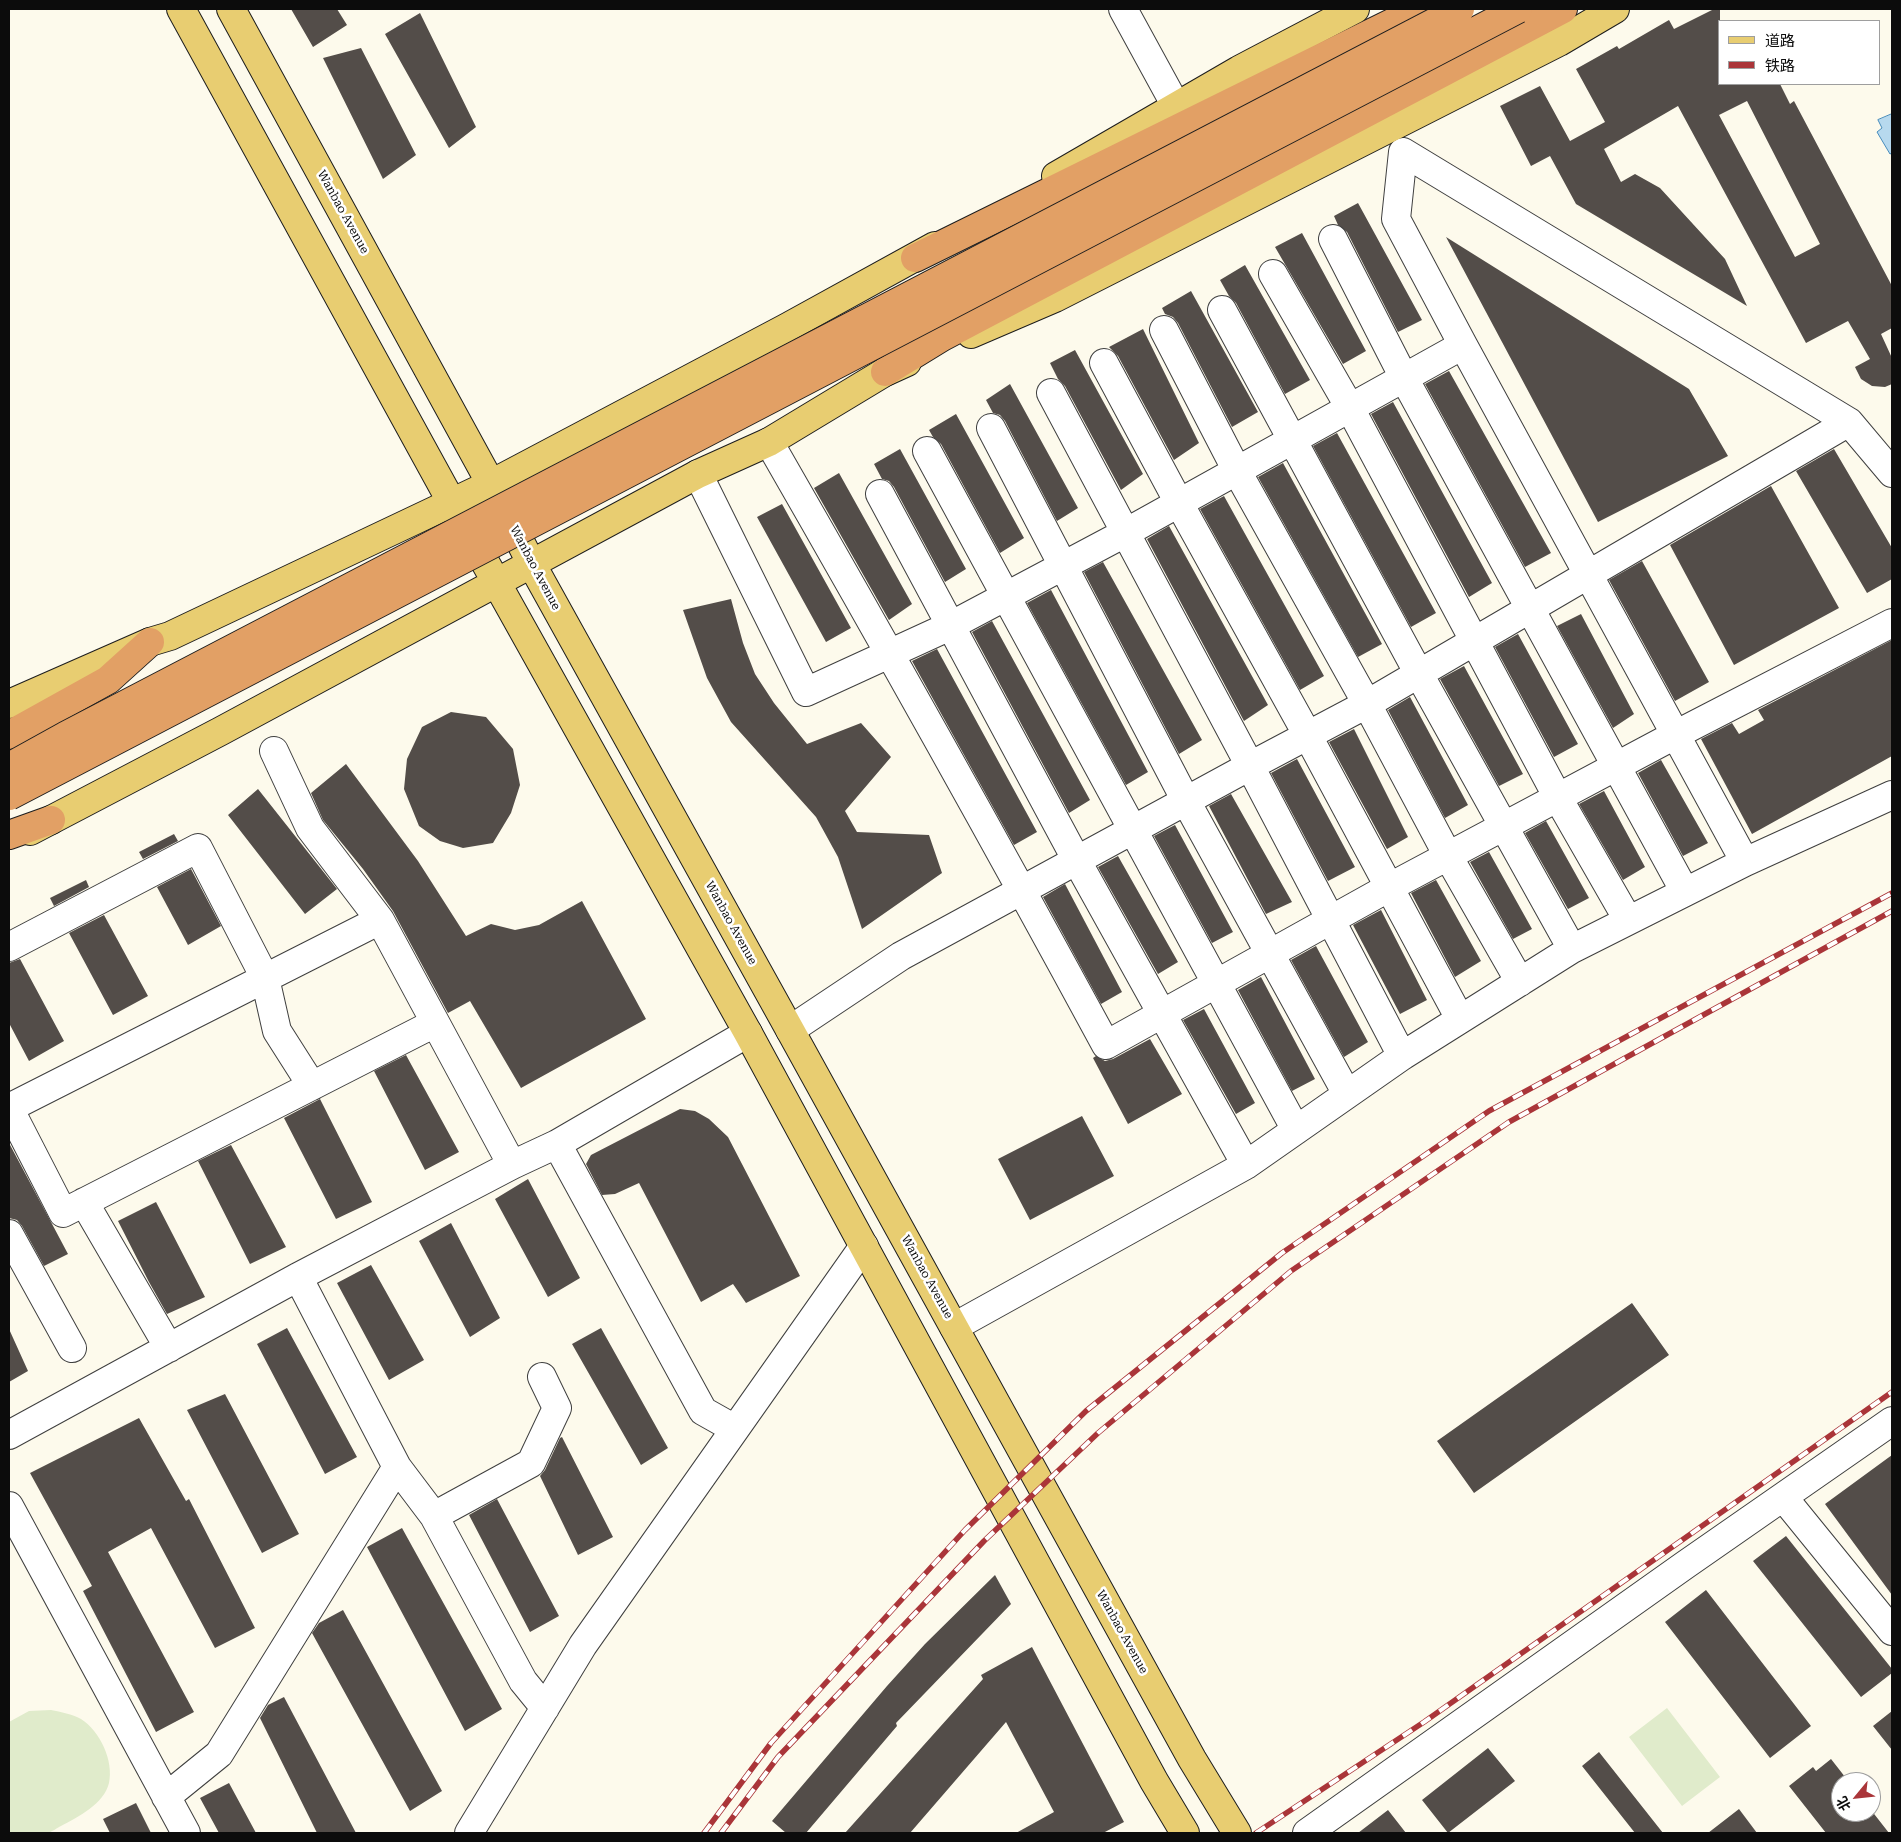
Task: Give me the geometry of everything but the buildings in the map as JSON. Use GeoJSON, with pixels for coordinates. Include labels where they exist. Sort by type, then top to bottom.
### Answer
{"type":"FeatureCollection","features":[{"type":"Feature","properties":{"kind":"highway"},"geometry":{"type":"LineString","coordinates":[[915,258],[1420,9]]}},
{"type":"Feature","properties":{"kind":"highway"},"geometry":{"type":"LineString","coordinates":[[9,767],[65,736],[1460,9]]}},
{"type":"Feature","properties":{"kind":"highway"},"geometry":{"type":"LineString","coordinates":[[9,796],[1518,9]]}},
{"type":"Feature","properties":{"kind":"highway"},"geometry":{"type":"LineString","coordinates":[[886,372],[942,337],[1563,9]]}},
{"type":"Feature","properties":{"kind":"highway"},"geometry":{"type":"LineString","coordinates":[[9,735],[108,680],[150,642]]}},
{"type":"Feature","properties":{"kind":"highway"},"geometry":{"type":"LineString","coordinates":[[9,835],[51,820]]}},
{"type":"Feature","properties":{"kind":"main road"},"geometry":{"type":"LineString","coordinates":[[181,9],[452,504],[748,1033],[1154,1782],[1185,1833]]}},
{"type":"Feature","properties":{"kind":"main road","name":"Wanbao Avenue"},"geometry":{"type":"LineString","coordinates":[[231,9],[491,484],[531,563],[1192,1759],[1237,1833]]}},
{"type":"Feature","properties":{"kind":"main road"},"geometry":{"type":"LineString","coordinates":[[9,704],[150,642],[170,636],[491,484],[778,333],[915,258],[1176,106],[1355,9]]}},
{"type":"Feature","properties":{"kind":"main road"},"geometry":{"type":"LineString","coordinates":[[9,842],[221,731],[698,474],[769,442],[886,372],[1055,298],[1560,42],[1615,9]]}},
{"type":"Feature","properties":{"kind":"street"},"geometry":{"type":"LineString","coordinates":[[1123,9],[1176,106]]}},
{"type":"Feature","properties":{"kind":"street"},"geometry":{"type":"LineString","coordinates":[[1745,862],[1396,219],[1403,152],[1849,422],[1892,473]]}},
{"type":"Feature","properties":{"kind":"street"},"geometry":{"type":"LineString","coordinates":[[1333,239],[1404,378],[1685,892]]}},
{"type":"Feature","properties":{"kind":"street"},"geometry":{"type":"LineString","coordinates":[[1273,274],[1350,408],[1558,798],[1628,920]]}},
{"type":"Feature","properties":{"kind":"street"},"geometry":{"type":"LineString","coordinates":[[1222,310],[1419,674],[1572,949]]}},
{"type":"Feature","properties":{"kind":"street"},"geometry":{"type":"LineString","coordinates":[[1164,330],[1237,471],[1367,704],[1448,856],[1520,982]]}},
{"type":"Feature","properties":{"kind":"street"},"geometry":{"type":"LineString","coordinates":[[698,474],[806,692],[950,626],[1125,533],[1463,345]]}},
{"type":"Feature","properties":{"kind":"street"},"geometry":{"type":"LineString","coordinates":[[1104,364],[1308,736],[1460,1019]]}},
{"type":"Feature","properties":{"kind":"street"},"geometry":{"type":"LineString","coordinates":[[1050,393],[1250,766],[1402,1056]]}},
{"type":"Feature","properties":{"kind":"street"},"geometry":{"type":"LineString","coordinates":[[790,1030],[901,956],[1367,704],[1849,422]]}},
{"type":"Feature","properties":{"kind":"street"},"geometry":{"type":"LineString","coordinates":[[991,428],[1186,801],[1347,1094]]}},
{"type":"Feature","properties":{"kind":"street"},"geometry":{"type":"LineString","coordinates":[[769,442],[890,653],[1106,1045],[1388,888],[1675,735],[1892,623]]}},
{"type":"Feature","properties":{"kind":"street"},"geometry":{"type":"LineString","coordinates":[[927,451],[1296,1130]]}},
{"type":"Feature","properties":{"kind":"street"},"geometry":{"type":"LineString","coordinates":[[880,494],[1077,860],[1246,1165]]}},
{"type":"Feature","properties":{"kind":"street"},"geometry":{"type":"LineString","coordinates":[[274,751],[310,828],[380,920],[512,1165]]}},
{"type":"Feature","properties":{"kind":"street"},"geometry":{"type":"LineString","coordinates":[[954,1327],[1246,1165],[1402,1056],[1572,949],[1745,862],[1892,794]]}},
{"type":"Feature","properties":{"kind":"street"},"geometry":{"type":"LineString","coordinates":[[9,947],[198,848],[264,978],[277,1030],[312,1086]]}},
{"type":"Feature","properties":{"kind":"street"},"geometry":{"type":"LineString","coordinates":[[380,920],[9,1108],[63,1213],[435,1023]]}},
{"type":"Feature","properties":{"kind":"street"},"geometry":{"type":"LineString","coordinates":[[9,1435],[298,1277],[512,1165],[557,1144],[748,1033]]}},
{"type":"Feature","properties":{"kind":"street"},"geometry":{"type":"LineString","coordinates":[[557,1144],[703,1412],[735,1429]]}},
{"type":"Feature","properties":{"kind":"street"},"geometry":{"type":"LineString","coordinates":[[84,1202],[169,1348]]}},
{"type":"Feature","properties":{"kind":"street"},"geometry":{"type":"LineString","coordinates":[[9,1234],[72,1348]]}},
{"type":"Feature","properties":{"kind":"street"},"geometry":{"type":"LineString","coordinates":[[468,1833],[583,1645],[864,1246]]}},
{"type":"Feature","properties":{"kind":"street"},"geometry":{"type":"LineString","coordinates":[[298,1277],[397,1467],[434,1516],[523,1681],[545,1708]]}},
{"type":"Feature","properties":{"kind":"street"},"geometry":{"type":"LineString","coordinates":[[434,1516],[530,1463],[557,1408],[542,1377]]}},
{"type":"Feature","properties":{"kind":"street"},"geometry":{"type":"LineString","coordinates":[[1307,1833],[1892,1420]]}},
{"type":"Feature","properties":{"kind":"street"},"geometry":{"type":"LineString","coordinates":[[166,1797],[219,1754],[397,1467]]}},
{"type":"Feature","properties":{"kind":"street"},"geometry":{"type":"LineString","coordinates":[[1783,1497],[1892,1631]]}},
{"type":"Feature","properties":{"kind":"street"},"geometry":{"type":"LineString","coordinates":[[9,1506],[186,1833]]}},
{"type":"Feature","properties":{"kind":"green space"},"geometry":{"type":"Polygon","coordinates":[[[1667,1708],[1720,1777],[1682,1806],[1629,1737],[1667,1708]]]}},
{"type":"Feature","properties":{"kind":"green space"},"geometry":{"type":"Polygon","coordinates":[[[51,1710],[78,1717],[94,1731],[100,1739],[107,1756],[110,1774],[109,1783],[102,1797],[90,1809],[53,1831],[39,1834],[9,1833],[9,1722],[29,1711],[51,1710]]]}},
{"type":"Feature","properties":{"kind":"water"},"geometry":{"type":"Polygon","coordinates":[[[1892,114],[1892,153],[1890,154],[1877,132],[1882,128],[1878,120],[1892,114]]]}},
{"type":"Feature","properties":{"kind":"railway"},"geometry":{"type":"LineString","coordinates":[[704,1833],[771,1743],[965,1530],[1086,1411],[1282,1253],[1489,1111],[1892,893]]}},
{"type":"Feature","properties":{"kind":"railway"},"geometry":{"type":"LineString","coordinates":[[721,1833],[778,1757],[984,1541],[1098,1433],[1291,1271],[1509,1122],[1892,911]]}},
{"type":"Feature","properties":{"kind":"railway"},"geometry":{"type":"LineString","coordinates":[[1256,1833],[1424,1722],[1892,1392]]}}]}
